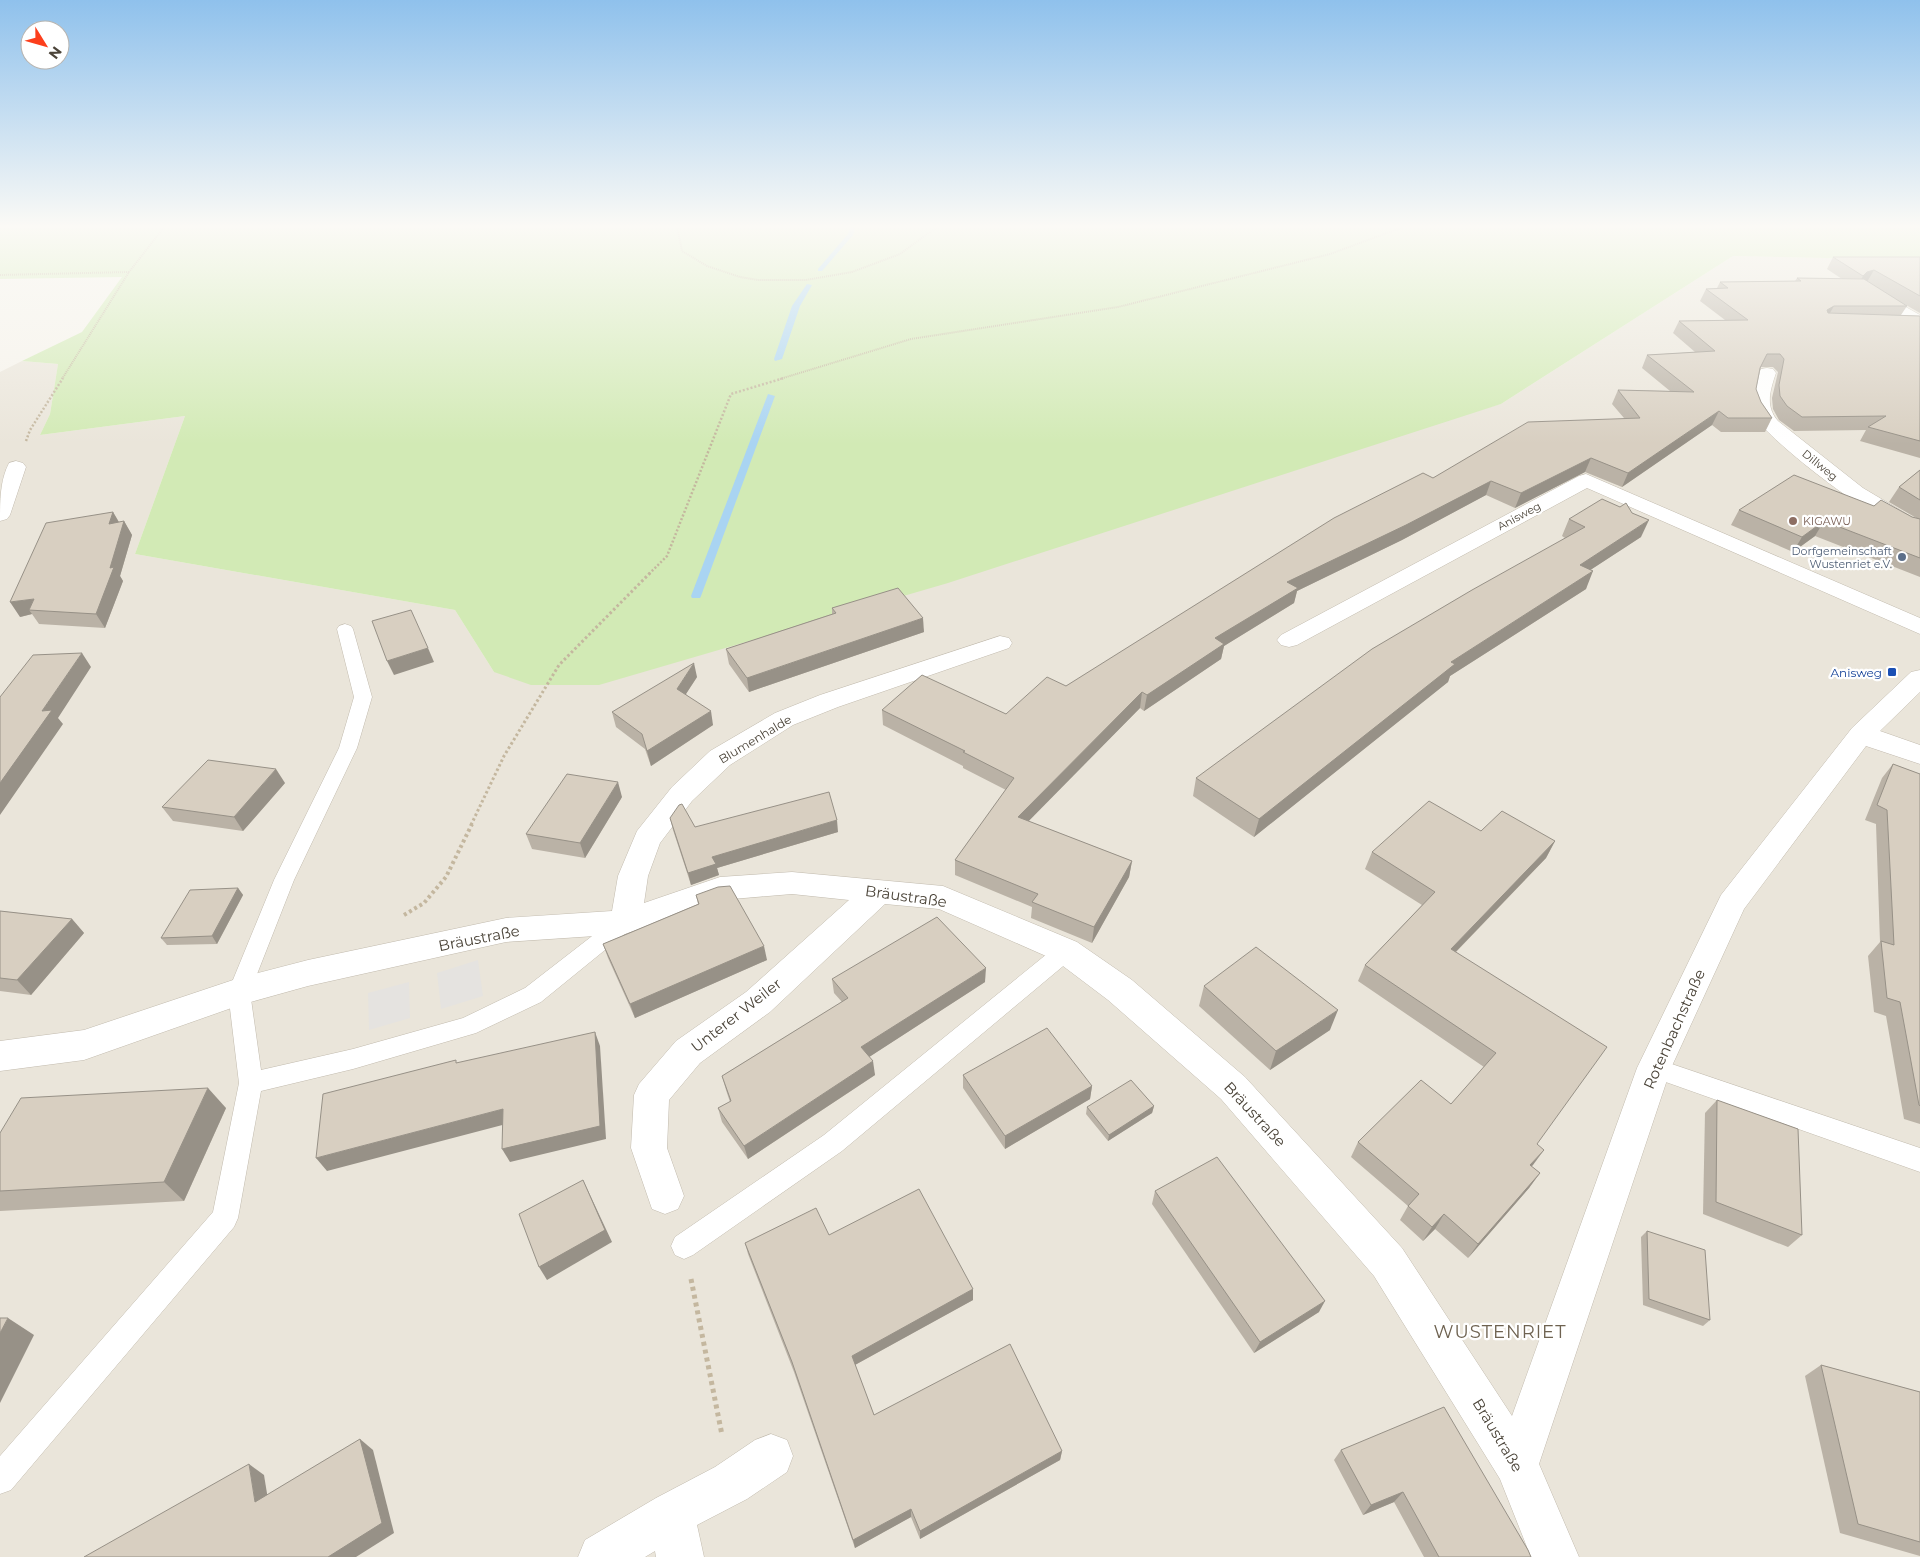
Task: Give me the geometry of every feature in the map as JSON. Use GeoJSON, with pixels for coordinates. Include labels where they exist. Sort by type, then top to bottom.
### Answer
{"type":"FeatureCollection","features":[{"type":"Feature","properties":{"kind":"street"},"geometry":{"type":"LineString","coordinates":[[1881,299],[1920,323]]}},
{"type":"Feature","properties":{"kind":"street","name":"Dillweg"},"geometry":{"type":"LineString","coordinates":[[1767,372],[1758,398],[1769,423],[1865,500],[1920,530]]}},
{"type":"Feature","properties":{"kind":"street"},"geometry":{"type":"LineString","coordinates":[[0,514],[16,467]]}},
{"type":"Feature","properties":{"kind":"street","name":"Anisweg"},"geometry":{"type":"LineString","coordinates":[[1289,640],[1586,480],[1920,627]]}},
{"type":"Feature","properties":{"kind":"street","name":"Blumenhalde"},"geometry":{"type":"LineString","coordinates":[[625,922],[633,876],[647,839],[682,794],[720,758],[784,720],[829,701],[1000,643]]}},
{"type":"Feature","properties":{"kind":"street","name":"Rotenbachstraße"},"geometry":{"type":"LineString","coordinates":[[1517,1464],[1654,1068],[1732,903],[1861,734],[1920,678]]}},
{"type":"Feature","properties":{"kind":"street"},"geometry":{"type":"LineString","coordinates":[[1861,734],[1920,755]]}},
{"type":"Feature","properties":{"kind":"street","name":"Bräustraße"},"geometry":{"type":"LineString","coordinates":[[0,1056],[84,1045],[239,992],[308,973],[506,930],[625,922],[720,889],[792,883],[943,898],[1066,951],[1120,990],[1233,1088],[1388,1262],[1517,1464],[1555,1557]]}},
{"type":"Feature","properties":{"kind":"street","name":"Unterer Weiler"},"geometry":{"type":"LineString","coordinates":[[665,1196],[649,1148],[652,1095],[688,1052],[758,1002],[879,891]]}},
{"type":"Feature","properties":{"kind":"street"},"geometry":{"type":"LineString","coordinates":[[602,1557],[676,1536],[731,1484],[771,1456]]}},
{"type":"Feature","properties":{"kind":"lane"},"geometry":{"type":"LineString","coordinates":[[1901,323],[1920,323]]}},
{"type":"Feature","properties":{"kind":"lane"},"geometry":{"type":"LineString","coordinates":[[0,1479],[225,1218],[251,1083],[239,992],[284,880],[348,748],[362,696],[345,629]]}},
{"type":"Feature","properties":{"kind":"lane"},"geometry":{"type":"LineString","coordinates":[[251,1083],[353,1059],[468,1026],[533,995],[625,922]]}},
{"type":"Feature","properties":{"kind":"lane"},"geometry":{"type":"LineString","coordinates":[[684,1246],[833,1143],[1066,951]]}},
{"type":"Feature","properties":{"kind":"lane"},"geometry":{"type":"LineString","coordinates":[[1654,1068],[1920,1160]]}},
{"type":"Feature","properties":{"kind":"path"},"geometry":{"type":"LineString","coordinates":[[16,467],[30,430],[112,299]]}},
{"type":"Feature","properties":{"kind":"path"},"geometry":{"type":"LineString","coordinates":[[399,918],[424,903],[446,877],[504,756],[559,665],[667,556],[731,394],[911,340],[1118,307],[1151,299]]}},
{"type":"Feature","properties":{"kind":"path"},"geometry":{"type":"LineString","coordinates":[[684,1246],[731,1484]]}},
{"type":"Feature","properties":{"kind":"shaded area"},"geometry":{"type":"Polygon","coordinates":[[[1666,299],[1920,299],[1920,1557],[0,1557],[0,372],[22,361],[58,364],[50,414],[40,435],[185,416],[135,554],[455,610],[494,672],[1501,404],[1666,299]]]}},
{"type":"Feature","properties":{"kind":"shaded area"},"geometry":{"type":"Polygon","coordinates":[[[478,960],[483,996],[441,1009],[437,973],[478,960]]]}},
{"type":"Feature","properties":{"kind":"shaded area"},"geometry":{"type":"Polygon","coordinates":[[[409,982],[410,1018],[369,1030],[368,993],[409,982]]]}},
{"type":"Feature","properties":{"kind":"green space"},"geometry":{"type":"Polygon","coordinates":[[[106,299],[1666,299],[1501,404],[948,583],[599,685],[531,685],[494,672],[455,610],[135,554],[185,416],[40,435],[50,414],[58,364],[22,361],[82,332],[106,299]]]}},
{"type":"Feature","properties":{"kind":"building"},"geometry":{"type":"Polygon","coordinates":[[[1719,299],[1895,299],[1907,306],[1834,306],[1827,310],[1828,313],[1920,316],[1920,441],[1868,427],[1886,416],[1802,417],[1787,406],[1780,396],[1779,385],[1784,359],[1780,354],[1767,354],[1760,368],[1756,389],[1761,402],[1772,418],[1728,418],[1719,411],[1628,473],[1591,458],[1521,493],[1491,481],[1406,525],[1287,582],[1298,588],[1215,638],[1224,644],[1147,695],[1142,692],[1018,817],[1132,861],[1094,927],[1032,902],[1038,894],[955,860],[1014,778],[963,752],[965,751],[882,710],[922,675],[1006,714],[1047,677],[1066,686],[1334,518],[1423,473],[1433,478],[1528,422],[1640,418],[1618,390],[1694,392],[1647,355],[1715,351],[1679,321],[1748,320],[1719,299]]]}},
{"type":"Feature","properties":{"kind":"building"},"geometry":{"type":"Polygon","coordinates":[[[1920,470],[1920,500],[1899,487],[1920,470]]]}},
{"type":"Feature","properties":{"kind":"building"},"geometry":{"type":"Polygon","coordinates":[[[1794,475],[1874,506],[1881,500],[1912,517],[1920,519],[1920,558],[1824,521],[1802,537],[1739,510],[1794,475]]]}},
{"type":"Feature","properties":{"kind":"building"},"geometry":{"type":"Polygon","coordinates":[[[1602,499],[1620,507],[1626,503],[1632,513],[1649,520],[1580,565],[1593,571],[1451,662],[1455,664],[1259,819],[1196,778],[1372,649],[1585,527],[1569,519],[1602,499]]]}},
{"type":"Feature","properties":{"kind":"building"},"geometry":{"type":"Polygon","coordinates":[[[113,512],[109,524],[124,521],[110,568],[114,567],[96,614],[29,610],[34,599],[10,602],[46,523],[113,512]]]}},
{"type":"Feature","properties":{"kind":"building"},"geometry":{"type":"Polygon","coordinates":[[[898,588],[923,618],[747,678],[726,649],[836,613],[832,608],[898,588]]]}},
{"type":"Feature","properties":{"kind":"building"},"geometry":{"type":"Polygon","coordinates":[[[411,610],[428,648],[387,661],[372,621],[411,610]]]}},
{"type":"Feature","properties":{"kind":"building"},"geometry":{"type":"Polygon","coordinates":[[[82,653],[42,711],[52,710],[0,783],[0,697],[33,655],[82,653]]]}},
{"type":"Feature","properties":{"kind":"building"},"geometry":{"type":"Polygon","coordinates":[[[694,663],[677,689],[711,711],[647,751],[642,734],[612,712],[694,663]]]}},
{"type":"Feature","properties":{"kind":"building"},"geometry":{"type":"Polygon","coordinates":[[[208,760],[276,769],[234,817],[162,807],[208,760]]]}},
{"type":"Feature","properties":{"kind":"building"},"geometry":{"type":"Polygon","coordinates":[[[1893,764],[1920,774],[1920,1106],[1900,1002],[1887,998],[1881,941],[1894,945],[1887,810],[1877,805],[1893,764]]]}},
{"type":"Feature","properties":{"kind":"building"},"geometry":{"type":"Polygon","coordinates":[[[567,774],[618,782],[580,843],[526,834],[567,774]]]}},
{"type":"Feature","properties":{"kind":"building"},"geometry":{"type":"Polygon","coordinates":[[[829,792],[837,820],[712,857],[716,864],[688,873],[670,818],[679,805],[682,804],[695,827],[829,792]]]}},
{"type":"Feature","properties":{"kind":"building"},"geometry":{"type":"Polygon","coordinates":[[[1429,801],[1481,831],[1502,811],[1555,841],[1451,949],[1607,1047],[1537,1144],[1544,1150],[1530,1165],[1540,1173],[1478,1244],[1444,1214],[1432,1227],[1408,1206],[1419,1194],[1358,1142],[1421,1080],[1451,1104],[1496,1053],[1365,965],[1435,892],[1372,852],[1429,801]]]}},
{"type":"Feature","properties":{"kind":"building"},"geometry":{"type":"Polygon","coordinates":[[[730,886],[764,946],[630,1004],[603,944],[699,904],[696,895],[718,887],[730,886]]]}},
{"type":"Feature","properties":{"kind":"building"},"geometry":{"type":"Polygon","coordinates":[[[238,888],[212,936],[161,938],[190,890],[238,888]]]}},
{"type":"Feature","properties":{"kind":"building"},"geometry":{"type":"Polygon","coordinates":[[[0,911],[72,919],[17,980],[0,978],[0,911]]]}},
{"type":"Feature","properties":{"kind":"building"},"geometry":{"type":"Polygon","coordinates":[[[937,917],[986,968],[861,1047],[873,1061],[744,1146],[718,1108],[731,1101],[722,1076],[848,998],[832,979],[937,917]]]}},
{"type":"Feature","properties":{"kind":"building"},"geometry":{"type":"Polygon","coordinates":[[[1256,947],[1338,1010],[1276,1051],[1204,986],[1256,947]]]}},
{"type":"Feature","properties":{"kind":"building"},"geometry":{"type":"Polygon","coordinates":[[[1047,1028],[1092,1086],[1005,1136],[963,1075],[1047,1028]]]}},
{"type":"Feature","properties":{"kind":"building"},"geometry":{"type":"Polygon","coordinates":[[[595,1032],[600,1126],[502,1149],[503,1109],[316,1158],[323,1094],[456,1060],[456,1063],[595,1032]]]}},
{"type":"Feature","properties":{"kind":"building"},"geometry":{"type":"Polygon","coordinates":[[[1131,1080],[1154,1106],[1109,1135],[1087,1107],[1131,1080]]]}},
{"type":"Feature","properties":{"kind":"building"},"geometry":{"type":"Polygon","coordinates":[[[208,1088],[164,1182],[0,1191],[0,1133],[21,1098],[208,1088]]]}},
{"type":"Feature","properties":{"kind":"building"},"geometry":{"type":"Polygon","coordinates":[[[1717,1100],[1798,1129],[1802,1235],[1716,1202],[1717,1100]]]}},
{"type":"Feature","properties":{"kind":"building"},"geometry":{"type":"Polygon","coordinates":[[[1217,1157],[1325,1301],[1260,1342],[1155,1191],[1217,1157]]]}},
{"type":"Feature","properties":{"kind":"building"},"geometry":{"type":"Polygon","coordinates":[[[583,1180],[605,1230],[539,1267],[519,1214],[583,1180]]]}},
{"type":"Feature","properties":{"kind":"building"},"geometry":{"type":"Polygon","coordinates":[[[919,1189],[973,1289],[852,1356],[874,1415],[1010,1344],[1062,1451],[920,1531],[911,1509],[853,1540],[792,1362],[745,1243],[816,1208],[829,1235],[919,1189]]]}},
{"type":"Feature","properties":{"kind":"building"},"geometry":{"type":"Polygon","coordinates":[[[1647,1231],[1705,1250],[1710,1320],[1649,1299],[1647,1231]]]}},
{"type":"Feature","properties":{"kind":"building"},"geometry":{"type":"Polygon","coordinates":[[[0,1318],[8,1318],[0,1333],[0,1318]]]}},
{"type":"Feature","properties":{"kind":"building"},"geometry":{"type":"Polygon","coordinates":[[[1821,1365],[1920,1392],[1920,1542],[1858,1524],[1821,1365]]]}},
{"type":"Feature","properties":{"kind":"building"},"geometry":{"type":"Polygon","coordinates":[[[1444,1407],[1531,1557],[1439,1557],[1403,1492],[1371,1505],[1341,1450],[1444,1407]]]}},
{"type":"Feature","properties":{"kind":"building"},"geometry":{"type":"Polygon","coordinates":[[[360,1439],[382,1523],[328,1557],[84,1557],[249,1464],[255,1502],[360,1439]]]}},
{"type":"Feature","properties":{"kind":"waterway"},"geometry":{"type":"LineString","coordinates":[[778,359],[796,306],[801,299]]}},
{"type":"Feature","properties":{"kind":"waterway"},"geometry":{"type":"LineString","coordinates":[[696,596],[771,396]]}},
{"type":"Feature","properties":{"kind":"place","name":"KIGAWU"},"geometry":{"type":"Point","coordinates":[1793,521]}},
{"type":"Feature","properties":{"kind":"place","name":"Dorfgemeinschaft Wustenriet e.V."},"geometry":{"type":"Point","coordinates":[1902,557]}},
{"type":"Feature","properties":{"kind":"place","name":"Anisweg"},"geometry":{"type":"Point","coordinates":[1892,672]}},
{"type":"Feature","properties":{"kind":"district","name":"WUSTENRIET"},"geometry":{"type":"Point","coordinates":[1500,1332]}}]}
